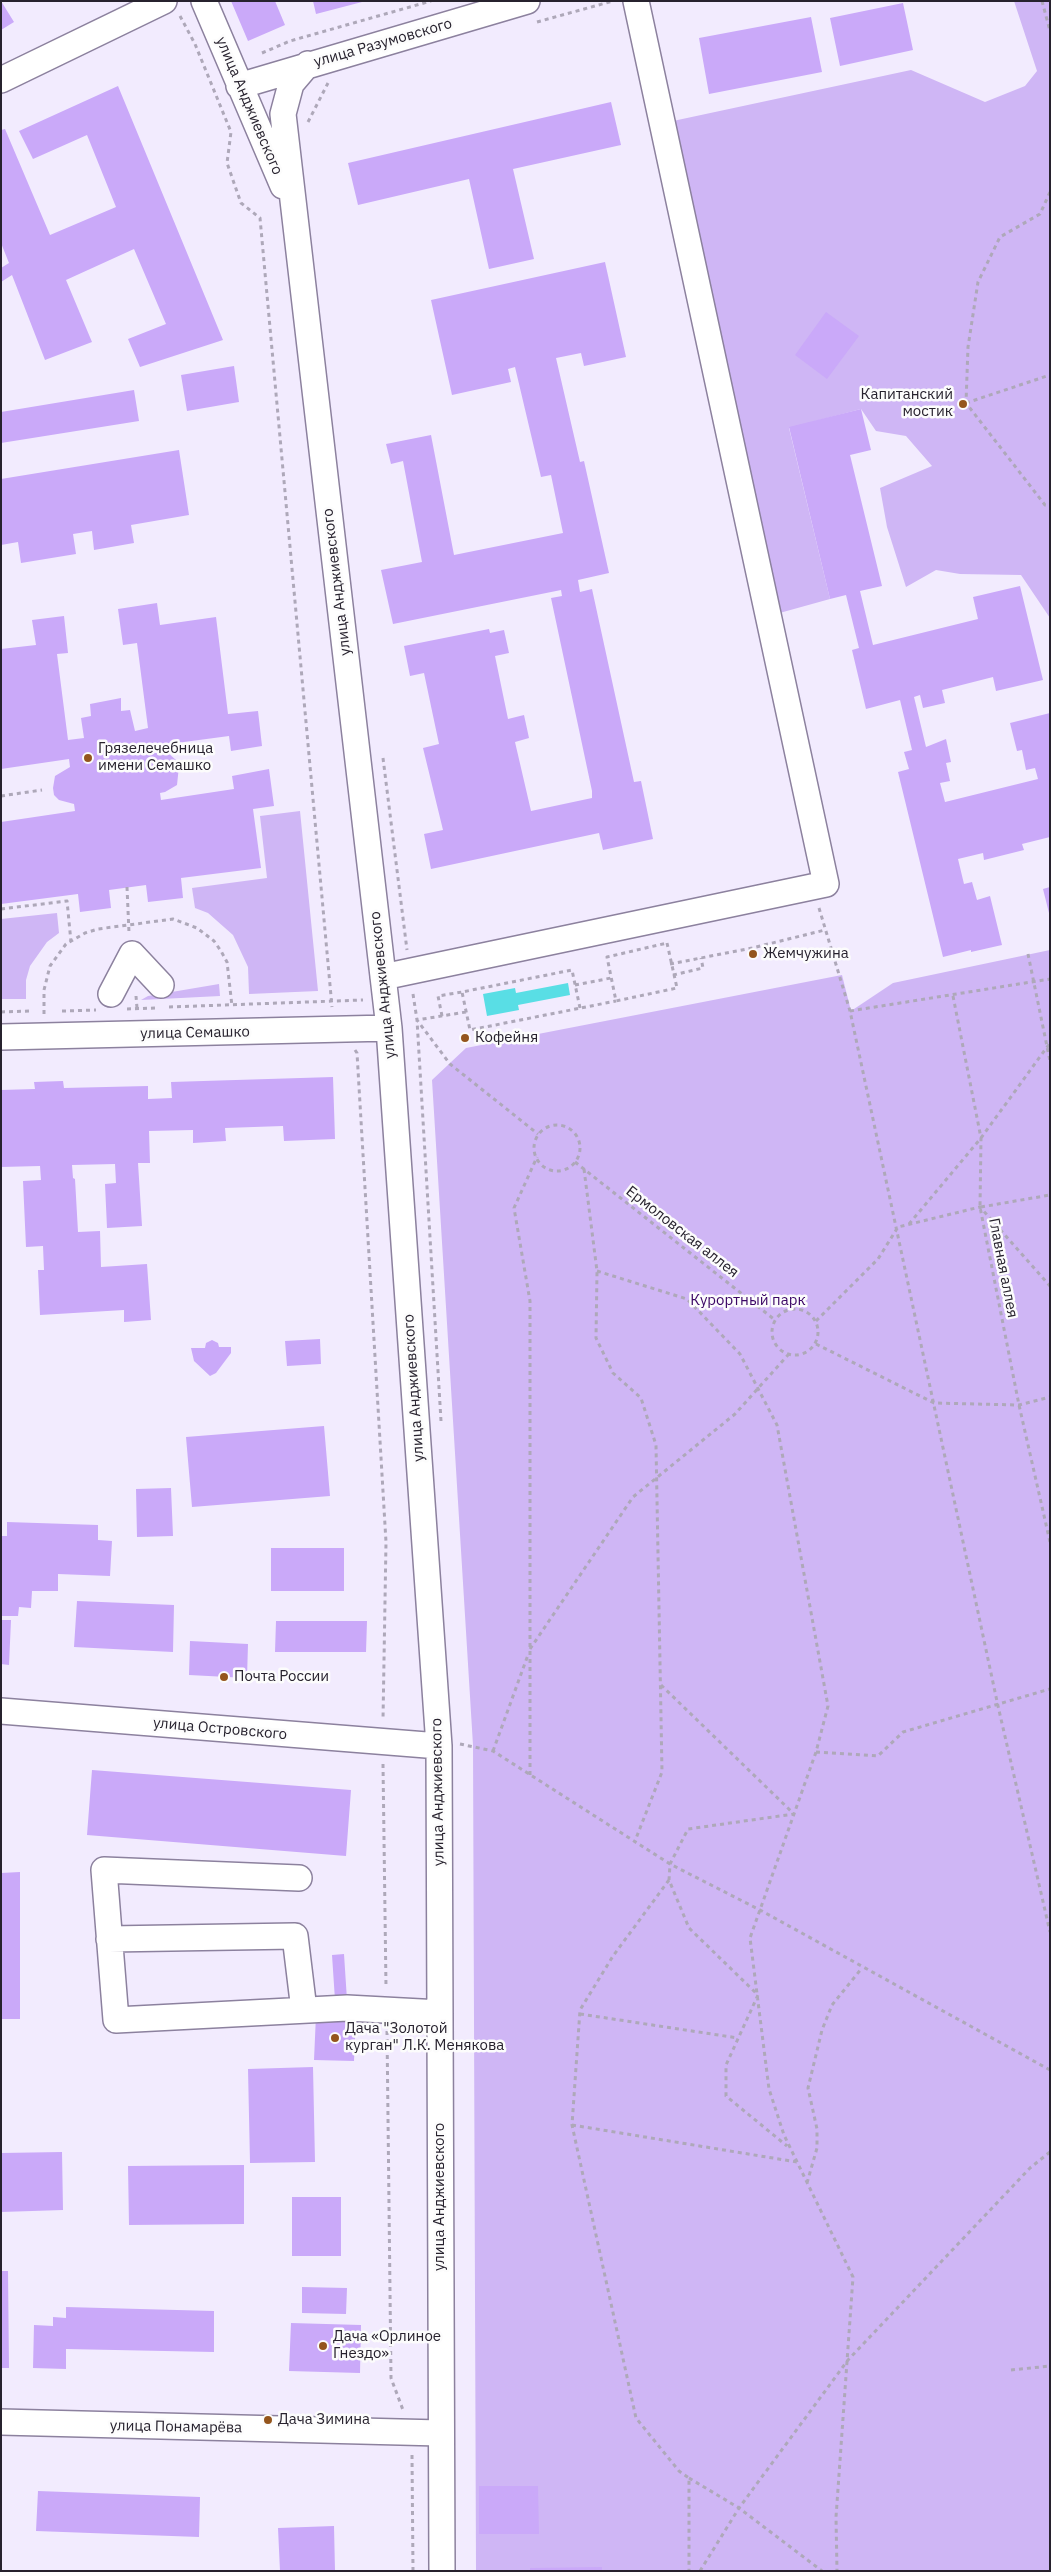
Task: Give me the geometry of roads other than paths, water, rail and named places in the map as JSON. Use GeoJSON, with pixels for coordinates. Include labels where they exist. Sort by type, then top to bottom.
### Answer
{"type":"FeatureCollection","features":[{"type":"Feature","properties":{"kind":"street","name":"улица Анджиевского"},"geometry":{"type":"LineString","coordinates":[[204,1],[294,211]]}},
{"type":"Feature","properties":{"kind":"street","name":"улица Разумовского"},"geometry":{"type":"LineString","coordinates":[[240,86],[308,64],[527,1]]}},
{"type":"Feature","properties":{"kind":"street"},"geometry":{"type":"LineString","coordinates":[[384,988],[826,884],[636,1]]}},
{"type":"Feature","properties":{"kind":"street"},"geometry":{"type":"LineString","coordinates":[[1,80],[169,10]]}},
{"type":"Feature","properties":{"kind":"street","name":"улица Анджиевского"},"geometry":{"type":"LineString","coordinates":[[308,64],[291,84],[283,114],[389,1028],[440,1746],[440,2433],[442,2571]]}},
{"type":"Feature","properties":{"kind":"street"},"geometry":{"type":"LineString","coordinates":[[110,1004],[132,954],[161,984]]}},
{"type":"Feature","properties":{"kind":"street","name":"улица Семашко"},"geometry":{"type":"LineString","coordinates":[[1,1037],[389,1028]]}},
{"type":"Feature","properties":{"kind":"street","name":"улица Островского"},"geometry":{"type":"LineString","coordinates":[[1,1711],[440,1746]]}},
{"type":"Feature","properties":{"kind":"street"},"geometry":{"type":"LineString","coordinates":[[299,1878],[104,1870],[116,2020],[347,2008],[440,2013]]}},
{"type":"Feature","properties":{"kind":"street"},"geometry":{"type":"LineString","coordinates":[[109,1939],[295,1936],[304,2010]]}},
{"type":"Feature","properties":{"kind":"street","name":"улица Понамарёва"},"geometry":{"type":"LineString","coordinates":[[1,2422],[440,2433]]}},
{"type":"Feature","properties":{"kind":"water"},"geometry":{"type":"Polygon","coordinates":[[[568,983],[570,995],[518,1005],[519,1010],[487,1016],[483,994],[515,988],[516,993],[568,983]]]}},
{"type":"Feature","properties":{"kind":"place","name":"Капитанский мостик"},"geometry":{"type":"Point","coordinates":[963,404]}},
{"type":"Feature","properties":{"kind":"place","name":"Грязелечебница имени Семашко"},"geometry":{"type":"Point","coordinates":[88,758]}},
{"type":"Feature","properties":{"kind":"place","name":"Жемчужина"},"geometry":{"type":"Point","coordinates":[753,954]}},
{"type":"Feature","properties":{"kind":"place","name":"Кофейня"},"geometry":{"type":"Point","coordinates":[465,1038]}},
{"type":"Feature","properties":{"kind":"place","name":"Почта России"},"geometry":{"type":"Point","coordinates":[224,1677]}},
{"type":"Feature","properties":{"kind":"place","name":"Дача \"Золотой курган\" Л.К. Менякова"},"geometry":{"type":"Point","coordinates":[335,2038]}},
{"type":"Feature","properties":{"kind":"place","name":"Дача «Орлиное Гнездо»"},"geometry":{"type":"Point","coordinates":[323,2346]}},
{"type":"Feature","properties":{"kind":"place","name":"Дача Зимина"},"geometry":{"type":"Point","coordinates":[268,2420]}},
{"type":"Feature","properties":{"kind":"park label","name":"Курортный парк"},"geometry":{"type":"Point","coordinates":[748,1301]}}]}
